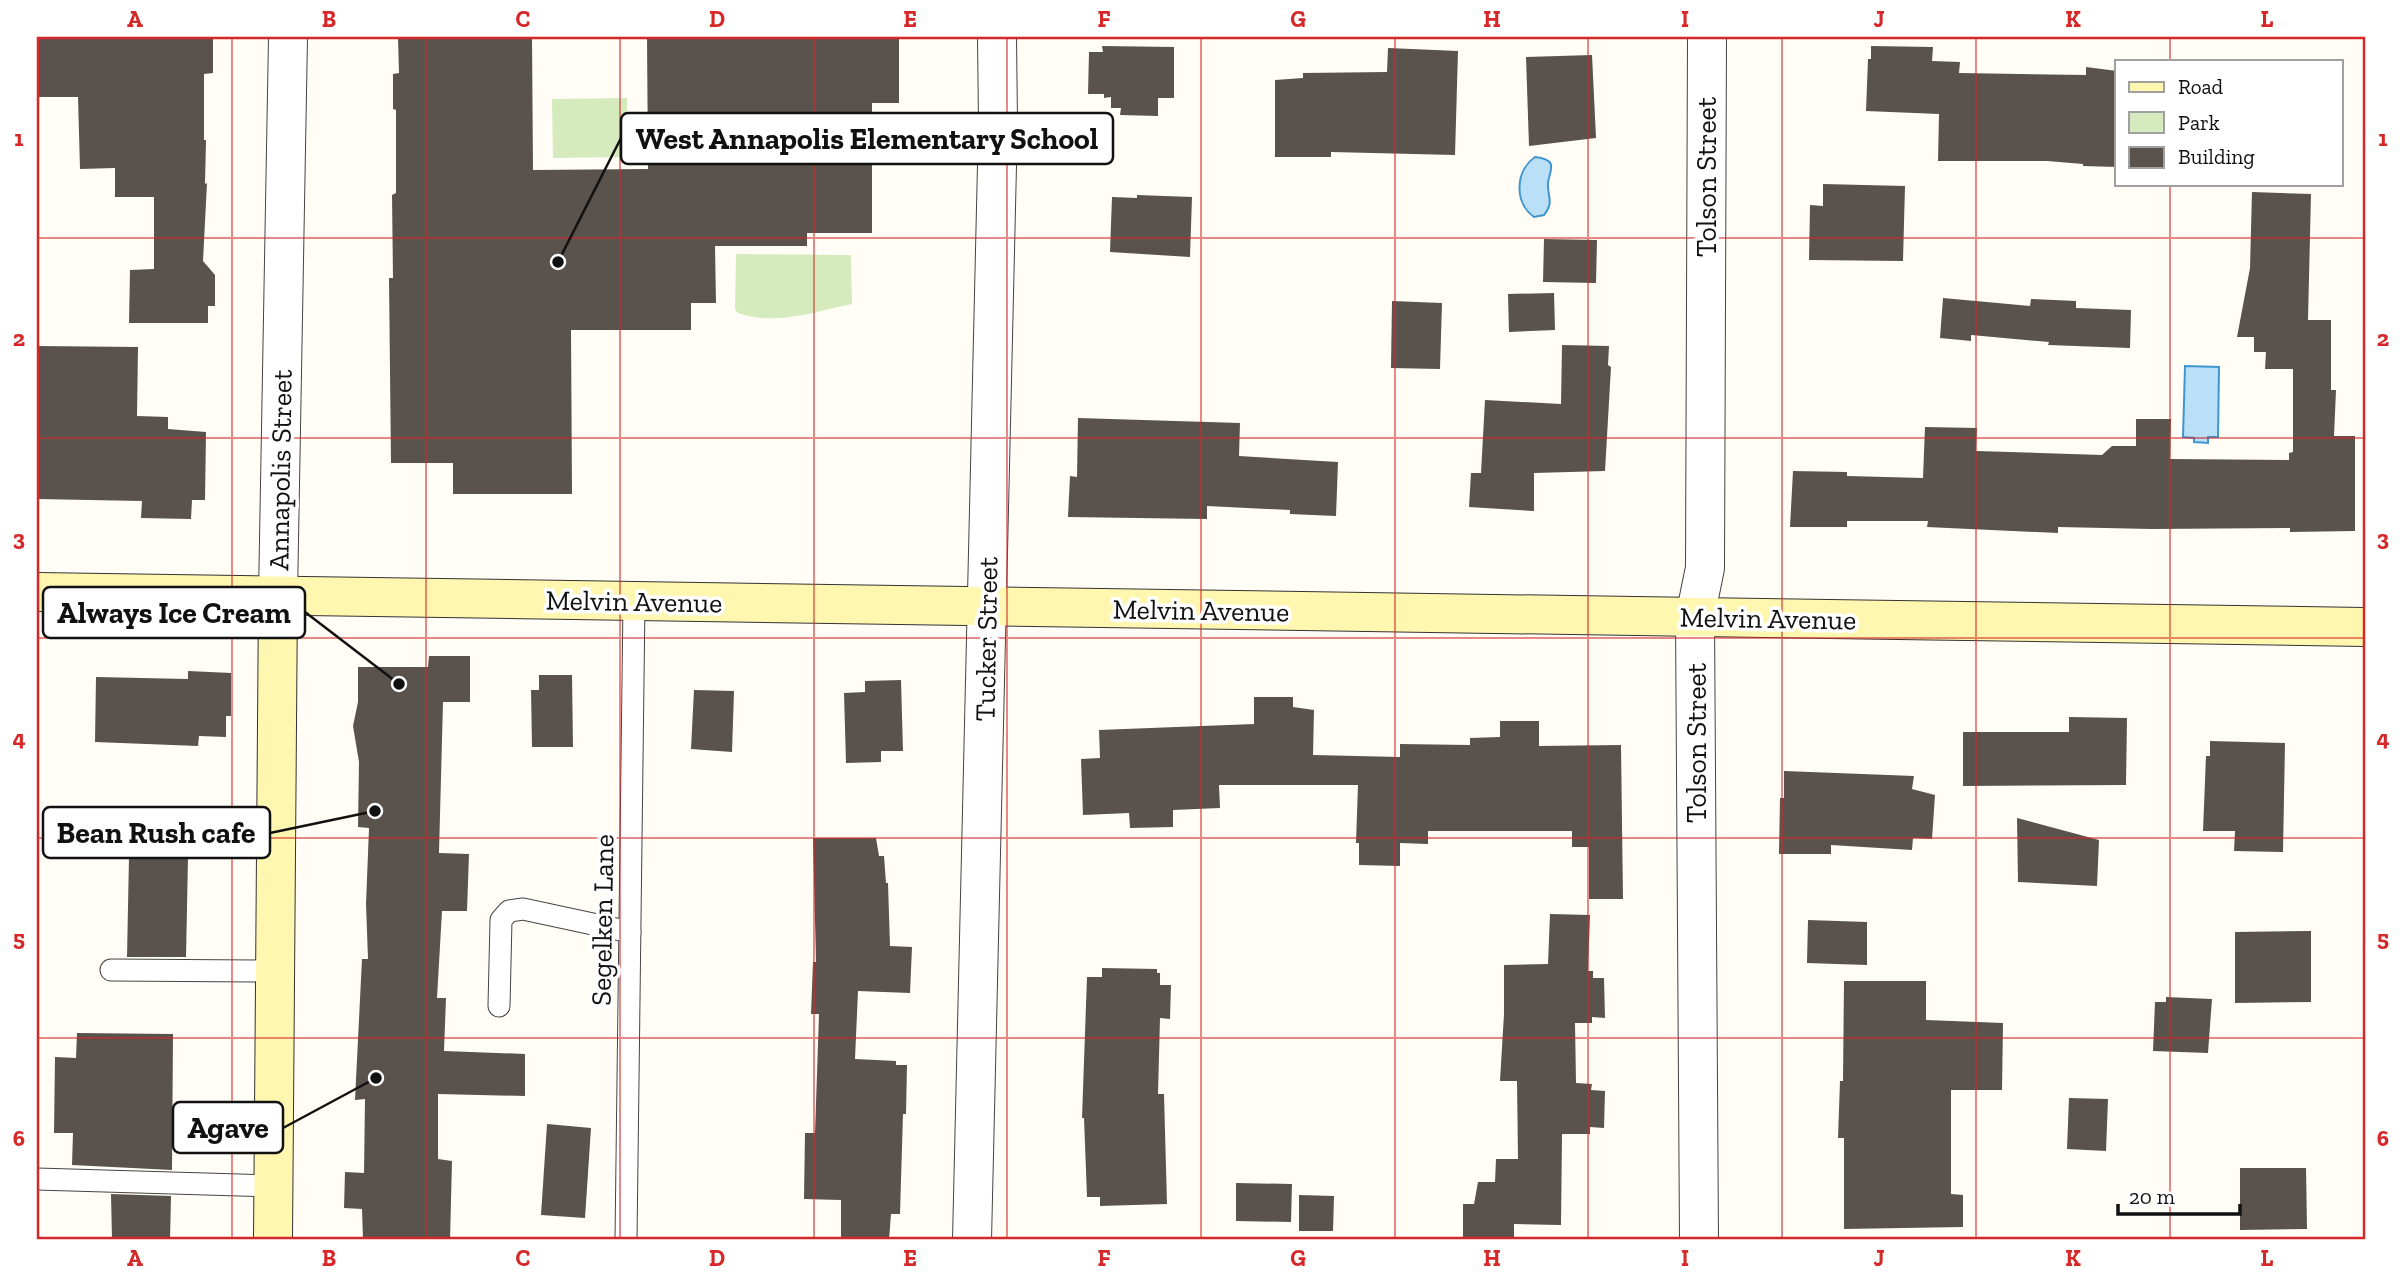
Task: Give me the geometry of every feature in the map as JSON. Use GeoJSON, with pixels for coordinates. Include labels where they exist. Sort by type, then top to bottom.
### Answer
{"type":"FeatureCollection","features":[{"type":"Feature","properties":{"kind":"street","name":"Annapolis Street"},"geometry":{"type":"LineString","coordinates":[[273,1240],[278,596],[288,37]]}},
{"type":"Feature","properties":{"kind":"street","name":"Tucker Street"},"geometry":{"type":"LineString","coordinates":[[972,1240],[998,136],[997,37]]}},
{"type":"Feature","properties":{"kind":"street","name":"Tolson Street"},"geometry":{"type":"LineString","coordinates":[[1699,1240],[1695,617],[1704,568],[1707,37]]}},
{"type":"Feature","properties":{"kind":"street","name":"Melvin Avenue"},"geometry":{"type":"LineString","coordinates":[[37,592],[2365,627]]}},
{"type":"Feature","properties":{"kind":"lane","name":"Segelken Lane"},"geometry":{"type":"LineString","coordinates":[[626,1240],[634,601]]}},
{"type":"Feature","properties":{"kind":"lane"},"geometry":{"type":"LineString","coordinates":[[499,1006],[502,920],[509,911],[523,909],[630,932]]}},
{"type":"Feature","properties":{"kind":"lane"},"geometry":{"type":"LineString","coordinates":[[111,970],[275,971]]}},
{"type":"Feature","properties":{"kind":"lane"},"geometry":{"type":"LineString","coordinates":[[37,1180],[273,1186]]}},
{"type":"Feature","properties":{"kind":"green space"},"geometry":{"type":"Polygon","coordinates":[[[627,98],[628,157],[553,158],[552,99],[627,98]]]}},
{"type":"Feature","properties":{"kind":"green space"},"geometry":{"type":"Polygon","coordinates":[[[736,254],[851,255],[852,304],[781,318],[752,317],[738,313],[735,309],[736,254]]]}},
{"type":"Feature","properties":{"kind":"water"},"geometry":{"type":"Polygon","coordinates":[[[1535,157],[1549,161],[1551,168],[1548,182],[1549,207],[1544,215],[1534,217],[1523,204],[1520,187],[1524,170],[1535,157]]]}},
{"type":"Feature","properties":{"kind":"water"},"geometry":{"type":"Polygon","coordinates":[[[2185,366],[2219,367],[2218,437],[2208,437],[2208,443],[2194,442],[2194,438],[2183,437],[2185,366]]]}},
{"type":"Feature","properties":{"kind":"building"},"geometry":{"type":"Polygon","coordinates":[[[37,37],[213,37],[213,73],[204,74],[205,184],[207,183],[203,261],[215,275],[215,306],[208,306],[208,323],[129,323],[130,270],[154,269],[154,197],[115,197],[115,168],[80,169],[78,97],[37,97],[37,37]]]}},
{"type":"Feature","properties":{"kind":"building"},"geometry":{"type":"Polygon","coordinates":[[[398,37],[532,37],[533,170],[648,169],[647,37],[899,37],[899,103],[872,103],[872,233],[807,233],[807,246],[715,246],[716,303],[691,303],[691,330],[571,330],[572,494],[453,494],[453,463],[391,463],[389,278],[393,278],[392,195],[396,193],[396,110],[393,109],[393,74],[399,73],[398,37]]]}},
{"type":"Feature","properties":{"kind":"building"},"geometry":{"type":"Polygon","coordinates":[[[1102,46],[1174,47],[1174,98],[1158,98],[1158,116],[1120,115],[1121,108],[1111,108],[1111,97],[1088,94],[1089,52],[1103,52],[1102,46]]]}},
{"type":"Feature","properties":{"kind":"building"},"geometry":{"type":"Polygon","coordinates":[[[1871,46],[1933,47],[1932,61],[1960,62],[1959,73],[2086,75],[2086,67],[2115,71],[2115,167],[2047,161],[1938,161],[1939,114],[1866,111],[1868,59],[1871,59],[1871,46]]]}},
{"type":"Feature","properties":{"kind":"building"},"geometry":{"type":"Polygon","coordinates":[[[1388,48],[1458,51],[1455,155],[1331,152],[1331,157],[1275,157],[1275,80],[1303,78],[1303,73],[1387,72],[1388,48]]]}},
{"type":"Feature","properties":{"kind":"building"},"geometry":{"type":"Polygon","coordinates":[[[1592,55],[1596,138],[1529,146],[1526,57],[1592,55]]]}},
{"type":"Feature","properties":{"kind":"building"},"geometry":{"type":"Polygon","coordinates":[[[1823,184],[1905,186],[1903,261],[1809,260],[1810,205],[1823,206],[1823,184]]]}},
{"type":"Feature","properties":{"kind":"building"},"geometry":{"type":"Polygon","coordinates":[[[2252,192],[2311,194],[2308,320],[2331,320],[2331,390],[2336,390],[2334,436],[2355,436],[2355,531],[2290,532],[2290,528],[2058,527],[2058,533],[1927,527],[1928,521],[1847,521],[1847,527],[1790,527],[1793,471],[1923,478],[1925,427],[1977,428],[1976,451],[2102,455],[2112,446],[2136,446],[2136,419],[2171,419],[2170,459],[2289,460],[2289,453],[2293,452],[2293,369],[2265,369],[2266,352],[2254,352],[2254,337],[2237,337],[2250,268],[2252,192]]]}},
{"type":"Feature","properties":{"kind":"building"},"geometry":{"type":"Polygon","coordinates":[[[1137,195],[1192,197],[1190,257],[1110,252],[1112,197],[1137,198],[1137,195]]]}},
{"type":"Feature","properties":{"kind":"building"},"geometry":{"type":"Polygon","coordinates":[[[1544,239],[1597,240],[1596,283],[1543,282],[1544,239]]]}},
{"type":"Feature","properties":{"kind":"building"},"geometry":{"type":"Polygon","coordinates":[[[1554,293],[1555,330],[1509,332],[1508,294],[1554,293]]]}},
{"type":"Feature","properties":{"kind":"building"},"geometry":{"type":"Polygon","coordinates":[[[1943,298],[2030,306],[2031,299],[2076,301],[2076,308],[2131,310],[2130,348],[2048,345],[2049,342],[1971,335],[1971,341],[1940,338],[1943,298]]]}},
{"type":"Feature","properties":{"kind":"building"},"geometry":{"type":"Polygon","coordinates":[[[1392,301],[1442,303],[1440,369],[1391,368],[1392,301]]]}},
{"type":"Feature","properties":{"kind":"building"},"geometry":{"type":"Polygon","coordinates":[[[1562,345],[1609,346],[1608,365],[1611,367],[1605,471],[1534,473],[1534,511],[1469,507],[1471,473],[1481,473],[1485,400],[1561,404],[1562,345]]]}},
{"type":"Feature","properties":{"kind":"building"},"geometry":{"type":"Polygon","coordinates":[[[37,346],[138,347],[137,416],[168,417],[168,429],[206,432],[205,500],[192,500],[191,519],[141,518],[142,501],[37,499],[37,346]]]}},
{"type":"Feature","properties":{"kind":"building"},"geometry":{"type":"Polygon","coordinates":[[[1078,418],[1240,423],[1239,456],[1338,462],[1336,516],[1290,514],[1290,510],[1207,506],[1207,519],[1068,517],[1070,476],[1077,477],[1078,418]]]}},
{"type":"Feature","properties":{"kind":"building"},"geometry":{"type":"Polygon","coordinates":[[[429,656],[470,656],[470,702],[443,702],[439,853],[469,854],[467,911],[442,911],[437,998],[446,998],[444,1051],[525,1054],[525,1096],[438,1094],[438,1159],[452,1161],[450,1240],[363,1240],[362,1209],[344,1208],[345,1172],[364,1173],[365,1099],[355,1100],[362,959],[368,959],[366,904],[369,828],[358,827],[359,762],[353,726],[358,702],[358,667],[428,667],[429,656]]]}},
{"type":"Feature","properties":{"kind":"building"},"geometry":{"type":"Polygon","coordinates":[[[188,671],[231,673],[231,716],[226,716],[226,737],[199,736],[198,746],[95,742],[96,677],[188,679],[188,671]]]}},
{"type":"Feature","properties":{"kind":"building"},"geometry":{"type":"Polygon","coordinates":[[[539,675],[572,675],[573,747],[532,747],[531,690],[539,690],[539,675]]]}},
{"type":"Feature","properties":{"kind":"building"},"geometry":{"type":"Polygon","coordinates":[[[901,680],[903,751],[881,751],[881,762],[846,763],[844,693],[865,692],[865,681],[901,680]]]}},
{"type":"Feature","properties":{"kind":"building"},"geometry":{"type":"Polygon","coordinates":[[[694,690],[734,691],[732,752],[691,749],[694,690]]]}},
{"type":"Feature","properties":{"kind":"building"},"geometry":{"type":"Polygon","coordinates":[[[1254,697],[1293,697],[1293,707],[1314,710],[1313,755],[1400,757],[1400,744],[1470,745],[1470,738],[1500,737],[1500,721],[1539,721],[1539,746],[1621,745],[1623,899],[1589,899],[1589,847],[1572,847],[1572,831],[1428,831],[1428,844],[1400,843],[1400,866],[1359,865],[1359,843],[1356,843],[1358,785],[1219,785],[1220,808],[1173,810],[1173,827],[1130,828],[1129,813],[1083,815],[1081,759],[1100,758],[1099,730],[1254,724],[1254,697]]]}},
{"type":"Feature","properties":{"kind":"building"},"geometry":{"type":"Polygon","coordinates":[[[2069,717],[2127,718],[2126,785],[1963,786],[1963,732],[2069,732],[2069,717]]]}},
{"type":"Feature","properties":{"kind":"building"},"geometry":{"type":"Polygon","coordinates":[[[2210,741],[2285,743],[2283,852],[2234,851],[2235,831],[2203,831],[2206,756],[2210,756],[2210,741]]]}},
{"type":"Feature","properties":{"kind":"building"},"geometry":{"type":"Polygon","coordinates":[[[1784,771],[1914,776],[1912,789],[1935,795],[1932,839],[1913,838],[1912,850],[1831,845],[1831,854],[1779,854],[1780,798],[1784,798],[1784,771]]]}},
{"type":"Feature","properties":{"kind":"building"},"geometry":{"type":"Polygon","coordinates":[[[2017,818],[2099,840],[2097,886],[2018,882],[2017,818]]]}},
{"type":"Feature","properties":{"kind":"building"},"geometry":{"type":"Polygon","coordinates":[[[813,838],[876,838],[879,856],[884,856],[888,883],[890,946],[912,947],[910,993],[858,991],[855,1059],[896,1061],[896,1065],[907,1065],[900,1214],[891,1214],[889,1240],[841,1240],[841,1200],[804,1199],[805,1133],[815,1133],[819,1014],[811,1014],[813,962],[816,962],[813,838]]]}},
{"type":"Feature","properties":{"kind":"building"},"geometry":{"type":"Polygon","coordinates":[[[129,857],[188,858],[186,957],[127,957],[129,857]]]}},
{"type":"Feature","properties":{"kind":"building"},"geometry":{"type":"Polygon","coordinates":[[[1550,914],[1590,915],[1588,971],[1593,971],[1593,978],[1604,978],[1605,1018],[1592,1017],[1592,1023],[1575,1023],[1576,1083],[1592,1084],[1591,1090],[1605,1091],[1604,1128],[1590,1127],[1590,1134],[1562,1134],[1561,1225],[1514,1224],[1514,1240],[1463,1240],[1463,1204],[1474,1204],[1478,1182],[1495,1182],[1496,1159],[1518,1159],[1517,1081],[1500,1081],[1504,965],[1548,964],[1550,914]]]}},
{"type":"Feature","properties":{"kind":"building"},"geometry":{"type":"Polygon","coordinates":[[[1808,920],[1867,922],[1867,965],[1807,963],[1808,920]]]}},
{"type":"Feature","properties":{"kind":"building"},"geometry":{"type":"Polygon","coordinates":[[[2311,931],[2311,1002],[2235,1003],[2235,932],[2311,931]]]}},
{"type":"Feature","properties":{"kind":"building"},"geometry":{"type":"Polygon","coordinates":[[[1102,968],[1157,969],[1157,973],[1160,973],[1160,985],[1171,985],[1170,1019],[1160,1018],[1158,1094],[1164,1094],[1167,1204],[1100,1206],[1100,1197],[1087,1197],[1082,1118],[1087,977],[1102,977],[1102,968]]]}},
{"type":"Feature","properties":{"kind":"building"},"geometry":{"type":"Polygon","coordinates":[[[1844,981],[1926,981],[1926,1020],[2003,1023],[2002,1090],[1951,1090],[1951,1194],[1963,1195],[1963,1227],[1844,1229],[1844,1138],[1838,1138],[1840,1081],[1843,1081],[1844,981]]]}},
{"type":"Feature","properties":{"kind":"building"},"geometry":{"type":"Polygon","coordinates":[[[2166,997],[2212,999],[2208,1053],[2153,1051],[2155,1002],[2166,1002],[2166,997]]]}},
{"type":"Feature","properties":{"kind":"building"},"geometry":{"type":"Polygon","coordinates":[[[77,1033],[173,1034],[172,1170],[72,1165],[73,1133],[54,1133],[55,1057],[76,1058],[77,1033]]]}},
{"type":"Feature","properties":{"kind":"building"},"geometry":{"type":"Polygon","coordinates":[[[2069,1098],[2108,1099],[2106,1151],[2067,1149],[2069,1098]]]}},
{"type":"Feature","properties":{"kind":"building"},"geometry":{"type":"Polygon","coordinates":[[[547,1124],[591,1128],[585,1218],[541,1215],[547,1124]]]}},
{"type":"Feature","properties":{"kind":"building"},"geometry":{"type":"Polygon","coordinates":[[[2240,1168],[2306,1168],[2307,1229],[2240,1230],[2240,1168]]]}},
{"type":"Feature","properties":{"kind":"building"},"geometry":{"type":"Polygon","coordinates":[[[1236,1183],[1292,1184],[1291,1222],[1236,1221],[1236,1183]]]}},
{"type":"Feature","properties":{"kind":"building"},"geometry":{"type":"Polygon","coordinates":[[[111,1194],[171,1196],[170,1240],[112,1240],[111,1194]]]}},
{"type":"Feature","properties":{"kind":"building"},"geometry":{"type":"Polygon","coordinates":[[[1299,1195],[1334,1196],[1333,1231],[1299,1231],[1299,1195]]]}},
{"type":"Feature","properties":{"kind":"place","name":"West Annapolis Elementary School"},"geometry":{"type":"Point","coordinates":[558,262]}},
{"type":"Feature","properties":{"kind":"place","name":"Always Ice Cream"},"geometry":{"type":"Point","coordinates":[399,684]}},
{"type":"Feature","properties":{"kind":"place","name":"Bean Rush cafe"},"geometry":{"type":"Point","coordinates":[375,811]}},
{"type":"Feature","properties":{"kind":"place","name":"Agave"},"geometry":{"type":"Point","coordinates":[376,1078]}}]}
